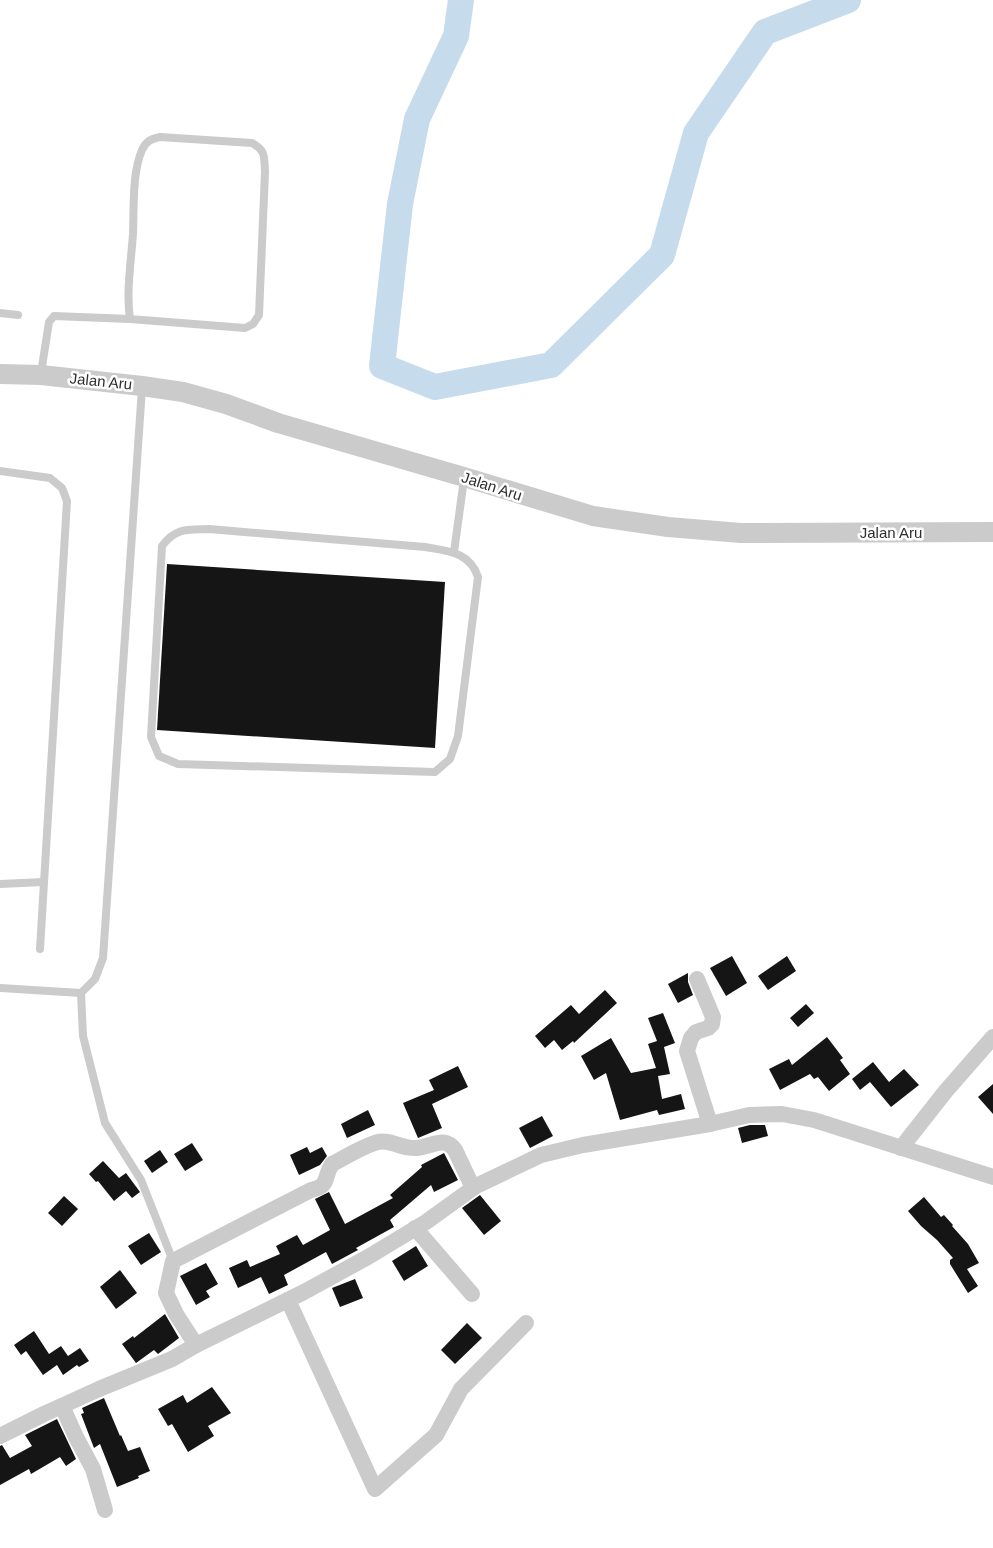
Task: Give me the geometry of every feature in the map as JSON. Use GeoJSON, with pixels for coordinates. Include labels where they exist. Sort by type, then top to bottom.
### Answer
{"type":"FeatureCollection","features":[{"type":"Feature","properties":{"kind":"street","name":"Jalan Aru"},"geometry":{"type":"LineString","coordinates":[[0,374],[41,375],[183,392],[226,404],[278,423],[592,516],[668,527],[741,533],[993,532]]}},
{"type":"Feature","properties":{"kind":"street"},"geometry":{"type":"LineString","coordinates":[[697,979],[713,1017],[712,1024],[708,1028],[696,1032],[691,1038],[688,1051],[710,1124]]}},
{"type":"Feature","properties":{"kind":"street"},"geometry":{"type":"LineString","coordinates":[[901,1148],[945,1092],[993,1037]]}},
{"type":"Feature","properties":{"kind":"street"},"geometry":{"type":"LineString","coordinates":[[0,1436],[62,1406],[172,1359],[196,1345],[288,1300],[368,1257],[415,1228],[473,1188],[541,1155],[583,1145],[710,1124],[748,1115],[782,1114],[814,1120],[993,1177]]}},
{"type":"Feature","properties":{"kind":"street"},"geometry":{"type":"LineString","coordinates":[[196,1345],[176,1314],[166,1293],[173,1262],[311,1190],[320,1189],[325,1183],[328,1169],[332,1164],[378,1142],[388,1142],[405,1148],[419,1148],[442,1141],[448,1143],[455,1150],[473,1188]]}},
{"type":"Feature","properties":{"kind":"street"},"geometry":{"type":"LineString","coordinates":[[415,1228],[472,1294]]}},
{"type":"Feature","properties":{"kind":"street"},"geometry":{"type":"LineString","coordinates":[[288,1300],[375,1489],[436,1436],[461,1389],[526,1323]]}},
{"type":"Feature","properties":{"kind":"street"},"geometry":{"type":"LineString","coordinates":[[62,1406],[93,1469],[105,1510]]}},
{"type":"Feature","properties":{"kind":"lane"},"geometry":{"type":"LineString","coordinates":[[41,375],[49,322],[54,316],[130,319],[245,328],[253,324],[259,315],[265,172],[262,149],[252,142],[160,137],[150,139],[143,148],[136,171],[130,319]]}},
{"type":"Feature","properties":{"kind":"lane"},"geometry":{"type":"LineString","coordinates":[[0,313],[18,316]]}},
{"type":"Feature","properties":{"kind":"lane"},"geometry":{"type":"LineString","coordinates":[[142,386],[103,958],[95,979],[81,993],[83,1036],[106,1123],[141,1180],[173,1262]]}},
{"type":"Feature","properties":{"kind":"lane"},"geometry":{"type":"LineString","coordinates":[[0,471],[50,478],[62,488],[67,501],[40,949]]}},
{"type":"Feature","properties":{"kind":"lane"},"geometry":{"type":"LineString","coordinates":[[454,552],[464,477]]}},
{"type":"Feature","properties":{"kind":"lane"},"geometry":{"type":"LineString","coordinates":[[209,529],[425,546],[454,552],[474,566],[478,577],[458,736],[450,759],[435,772],[178,764],[159,756],[150,737],[162,546],[169,537],[181,530],[209,529]]}},
{"type":"Feature","properties":{"kind":"lane"},"geometry":{"type":"LineString","coordinates":[[0,884],[44,882]]}},
{"type":"Feature","properties":{"kind":"lane"},"geometry":{"type":"LineString","coordinates":[[0,988],[81,993]]}},
{"type":"Feature","properties":{"kind":"building"},"geometry":{"type":"Polygon","coordinates":[[[167,564],[445,582],[435,748],[157,730],[167,564]]]}},
{"type":"Feature","properties":{"kind":"building"},"geometry":{"type":"Polygon","coordinates":[[[732,956],[747,983],[726,996],[710,968],[732,956]]]}},
{"type":"Feature","properties":{"kind":"building"},"geometry":{"type":"Polygon","coordinates":[[[787,956],[796,971],[768,990],[758,976],[787,956]]]}},
{"type":"Feature","properties":{"kind":"building"},"geometry":{"type":"Polygon","coordinates":[[[688,973],[688,982],[693,995],[678,1003],[668,984],[688,973]]]}},
{"type":"Feature","properties":{"kind":"building"},"geometry":{"type":"Polygon","coordinates":[[[605,990],[617,1003],[574,1043],[573,1041],[562,1050],[554,1040],[545,1048],[535,1036],[571,1005],[579,1014],[605,990]]]}},
{"type":"Feature","properties":{"kind":"building"},"geometry":{"type":"Polygon","coordinates":[[[806,1004],[814,1013],[798,1027],[790,1018],[806,1004]]]}},
{"type":"Feature","properties":{"kind":"building"},"geometry":{"type":"Polygon","coordinates":[[[663,1013],[675,1043],[664,1047],[670,1074],[658,1076],[662,1099],[681,1094],[685,1109],[659,1115],[657,1110],[620,1120],[606,1073],[594,1080],[581,1056],[611,1038],[631,1073],[656,1068],[648,1044],[657,1041],[648,1018],[663,1013]]]}},
{"type":"Feature","properties":{"kind":"building"},"geometry":{"type":"Polygon","coordinates":[[[827,1037],[843,1058],[840,1060],[850,1074],[829,1091],[818,1077],[814,1079],[810,1074],[780,1090],[769,1069],[789,1059],[792,1065],[827,1037]]]}},
{"type":"Feature","properties":{"kind":"building"},"geometry":{"type":"Polygon","coordinates":[[[873,1062],[889,1082],[904,1069],[919,1085],[891,1107],[870,1082],[860,1090],[852,1079],[873,1062]]]}},
{"type":"Feature","properties":{"kind":"building"},"geometry":{"type":"Polygon","coordinates":[[[458,1066],[468,1087],[432,1104],[442,1128],[418,1138],[403,1103],[434,1090],[429,1080],[458,1066]]]}},
{"type":"Feature","properties":{"kind":"building"},"geometry":{"type":"Polygon","coordinates":[[[993,1084],[993,1114],[978,1097],[993,1084]]]}},
{"type":"Feature","properties":{"kind":"building"},"geometry":{"type":"Polygon","coordinates":[[[368,1110],[375,1125],[347,1138],[341,1124],[368,1110]]]}},
{"type":"Feature","properties":{"kind":"building"},"geometry":{"type":"Polygon","coordinates":[[[542,1116],[553,1136],[530,1148],[519,1128],[542,1116]]]}},
{"type":"Feature","properties":{"kind":"building"},"geometry":{"type":"Polygon","coordinates":[[[750,1125],[765,1125],[768,1136],[742,1143],[738,1128],[750,1125]]]}},
{"type":"Feature","properties":{"kind":"building"},"geometry":{"type":"Polygon","coordinates":[[[192,1143],[203,1160],[185,1171],[174,1154],[192,1143]]]}},
{"type":"Feature","properties":{"kind":"building"},"geometry":{"type":"Polygon","coordinates":[[[307,1147],[310,1153],[322,1147],[327,1156],[320,1165],[299,1175],[290,1155],[307,1147]]]}},
{"type":"Feature","properties":{"kind":"building"},"geometry":{"type":"Polygon","coordinates":[[[160,1150],[168,1162],[152,1173],[144,1161],[160,1150]]]}},
{"type":"Feature","properties":{"kind":"building"},"geometry":{"type":"Polygon","coordinates":[[[444,1153],[458,1180],[434,1192],[431,1185],[390,1220],[394,1227],[332,1264],[326,1252],[284,1275],[288,1285],[269,1294],[261,1277],[238,1288],[229,1268],[247,1260],[250,1267],[280,1254],[276,1246],[297,1235],[303,1245],[330,1230],[315,1199],[329,1192],[345,1224],[393,1198],[390,1195],[422,1167],[421,1165],[444,1153]]]}},
{"type":"Feature","properties":{"kind":"building"},"geometry":{"type":"Polygon","coordinates":[[[103,1161],[119,1178],[126,1173],[140,1192],[132,1198],[126,1191],[114,1201],[98,1181],[96,1182],[89,1174],[103,1161]]]}},
{"type":"Feature","properties":{"kind":"building"},"geometry":{"type":"Polygon","coordinates":[[[480,1195],[501,1221],[484,1235],[462,1208],[480,1195]]]}},
{"type":"Feature","properties":{"kind":"building"},"geometry":{"type":"Polygon","coordinates":[[[64,1196],[78,1209],[62,1226],[48,1213],[64,1196]]]}},
{"type":"Feature","properties":{"kind":"building"},"geometry":{"type":"Polygon","coordinates":[[[924,1197],[941,1217],[944,1215],[953,1225],[968,1244],[979,1263],[967,1269],[978,1286],[968,1293],[950,1264],[950,1260],[953,1258],[908,1211],[924,1197]]]}},
{"type":"Feature","properties":{"kind":"building"},"geometry":{"type":"Polygon","coordinates":[[[149,1233],[161,1252],[141,1265],[128,1246],[149,1233]]]}},
{"type":"Feature","properties":{"kind":"building"},"geometry":{"type":"Polygon","coordinates":[[[416,1246],[428,1266],[404,1281],[392,1261],[416,1246]]]}},
{"type":"Feature","properties":{"kind":"building"},"geometry":{"type":"Polygon","coordinates":[[[206,1263],[218,1284],[206,1291],[210,1297],[196,1305],[180,1276],[206,1263]]]}},
{"type":"Feature","properties":{"kind":"building"},"geometry":{"type":"Polygon","coordinates":[[[120,1270],[137,1293],[116,1309],[100,1287],[120,1270]]]}},
{"type":"Feature","properties":{"kind":"building"},"geometry":{"type":"Polygon","coordinates":[[[355,1279],[363,1298],[340,1307],[332,1288],[355,1279]]]}},
{"type":"Feature","properties":{"kind":"building"},"geometry":{"type":"Polygon","coordinates":[[[165,1314],[179,1338],[158,1354],[154,1350],[136,1363],[122,1344],[133,1336],[134,1338],[165,1314]]]}},
{"type":"Feature","properties":{"kind":"building"},"geometry":{"type":"Polygon","coordinates":[[[467,1323],[482,1338],[455,1364],[441,1350],[467,1323]]]}},
{"type":"Feature","properties":{"kind":"building"},"geometry":{"type":"Polygon","coordinates":[[[34,1331],[49,1354],[61,1346],[68,1356],[80,1348],[89,1361],[79,1367],[77,1365],[63,1375],[57,1365],[43,1375],[26,1351],[21,1355],[14,1345],[34,1331]]]}},
{"type":"Feature","properties":{"kind":"building"},"geometry":{"type":"Polygon","coordinates":[[[212,1387],[231,1413],[208,1426],[214,1436],[188,1452],[172,1424],[168,1426],[158,1409],[183,1395],[187,1403],[212,1387]]]}},
{"type":"Feature","properties":{"kind":"building"},"geometry":{"type":"Polygon","coordinates":[[[104,1398],[128,1451],[140,1447],[150,1471],[117,1487],[100,1444],[94,1448],[81,1414],[84,1413],[82,1408],[104,1398]]]}},
{"type":"Feature","properties":{"kind":"building"},"geometry":{"type":"Polygon","coordinates":[[[57,1419],[76,1459],[66,1466],[60,1457],[31,1474],[29,1469],[0,1485],[0,1446],[2,1445],[10,1458],[32,1446],[25,1435],[57,1419]]]}},
{"type":"Feature","properties":{"kind":"waterway"},"geometry":{"type":"LineString","coordinates":[[461,0],[456,36],[417,119],[400,204],[382,366],[435,387],[551,365],[662,255],[696,133],[765,32],[848,0]]}}]}
